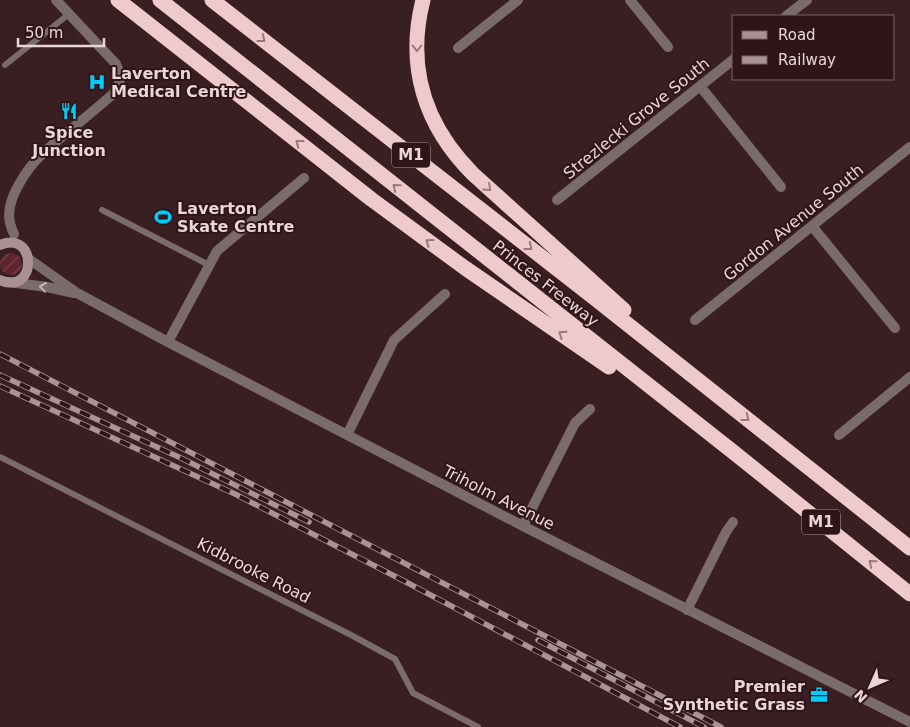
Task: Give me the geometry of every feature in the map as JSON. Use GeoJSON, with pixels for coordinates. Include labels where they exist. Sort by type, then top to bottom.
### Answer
{"type":"FeatureCollection","features":[{"type":"Feature","properties":{"kind":"highway"},"geometry":{"type":"LineString","coordinates":[[118,0],[371,199],[466,268],[732,451]]}},
{"type":"Feature","properties":{"kind":"highway","name":"Princes Freeway"},"geometry":{"type":"LineString","coordinates":[[160,0],[732,451],[910,594]]}},
{"type":"Feature","properties":{"kind":"highway","name":"Princes Freeway"},"geometry":{"type":"LineString","coordinates":[[212,0],[910,546]]}},
{"type":"Feature","properties":{"kind":"highway"},"geometry":{"type":"LineString","coordinates":[[423,0],[417,29],[416,48],[421,85],[433,120],[450,149],[473,174],[600,287],[708,388]]}},
{"type":"Feature","properties":{"kind":"street"},"geometry":{"type":"LineString","coordinates":[[2,244],[14,234],[8,217],[11,202],[28,168],[40,155],[112,95],[118,89],[120,82],[120,74],[116,64],[56,0]]}},
{"type":"Feature","properties":{"kind":"street"},"geometry":{"type":"LineString","coordinates":[[458,48],[518,0]]}},
{"type":"Feature","properties":{"kind":"street"},"geometry":{"type":"LineString","coordinates":[[630,0],[668,47]]}},
{"type":"Feature","properties":{"kind":"street"},"geometry":{"type":"LineString","coordinates":[[787,15],[807,0]]}},
{"type":"Feature","properties":{"kind":"street","name":"Strezlecki Grove South"},"geometry":{"type":"LineString","coordinates":[[557,200],[732,61]]}},
{"type":"Feature","properties":{"kind":"street"},"geometry":{"type":"LineString","coordinates":[[700,86],[781,187]]}},
{"type":"Feature","properties":{"kind":"street","name":"Gordon Avenue South"},"geometry":{"type":"LineString","coordinates":[[695,320],[910,147]]}},
{"type":"Feature","properties":{"kind":"street"},"geometry":{"type":"LineString","coordinates":[[168,342],[217,251],[304,178]]}},
{"type":"Feature","properties":{"kind":"street"},"geometry":{"type":"LineString","coordinates":[[812,226],[895,328]]}},
{"type":"Feature","properties":{"kind":"street"},"geometry":{"type":"LineString","coordinates":[[2,244],[11,243],[21,247],[25,250],[29,260],[28,269],[22,277],[18,280],[4,281]]}},
{"type":"Feature","properties":{"kind":"street","name":"Triholm Avenue"},"geometry":{"type":"LineString","coordinates":[[29,260],[77,293],[168,342],[522,526],[910,722]]}},
{"type":"Feature","properties":{"kind":"street","name":"Triholm Avenue"},"geometry":{"type":"LineString","coordinates":[[4,281],[77,293]]}},
{"type":"Feature","properties":{"kind":"street"},"geometry":{"type":"LineString","coordinates":[[346,434],[394,340],[445,294]]}},
{"type":"Feature","properties":{"kind":"street"},"geometry":{"type":"LineString","coordinates":[[839,435],[910,377]]}},
{"type":"Feature","properties":{"kind":"street"},"geometry":{"type":"LineString","coordinates":[[522,526],[575,423],[590,409]]}},
{"type":"Feature","properties":{"kind":"street"},"geometry":{"type":"LineString","coordinates":[[687,610],[726,532],[733,522]]}},
{"type":"Feature","properties":{"kind":"lane"},"geometry":{"type":"LineString","coordinates":[[5,65],[69,14]]}},
{"type":"Feature","properties":{"kind":"lane"},"geometry":{"type":"LineString","coordinates":[[102,210],[209,266]]}},
{"type":"Feature","properties":{"kind":"lane","name":"Kidbrooke Road"},"geometry":{"type":"LineString","coordinates":[[0,456],[395,659],[413,692],[478,727]]}},
{"type":"Feature","properties":{"kind":"shaded area"},"geometry":{"type":"Polygon","coordinates":[[[11,253],[19,256],[22,264],[19,272],[11,275],[3,272],[0,264],[3,256],[11,253]]]}},
{"type":"Feature","properties":{"kind":"railway"},"geometry":{"type":"LineString","coordinates":[[0,354],[721,727]]}},
{"type":"Feature","properties":{"kind":"railway"},"geometry":{"type":"LineString","coordinates":[[0,375],[183,459],[309,522]]}},
{"type":"Feature","properties":{"kind":"railway"},"geometry":{"type":"LineString","coordinates":[[0,386],[235,494],[680,727]]}},
{"type":"Feature","properties":{"kind":"railway"},"geometry":{"type":"LineString","coordinates":[[538,640],[704,727]]}},
{"type":"Feature","properties":{"kind":"place","name":"Laverton Medical Centre"},"geometry":{"type":"Point","coordinates":[97,82]}},
{"type":"Feature","properties":{"kind":"place","name":"Spice Junction"},"geometry":{"type":"Point","coordinates":[69,111]}},
{"type":"Feature","properties":{"kind":"place","name":"Laverton Skate Centre"},"geometry":{"type":"Point","coordinates":[163,217]}},
{"type":"Feature","properties":{"kind":"place","name":"Premier Synthetic Grass"},"geometry":{"type":"Point","coordinates":[819,695]}}]}
